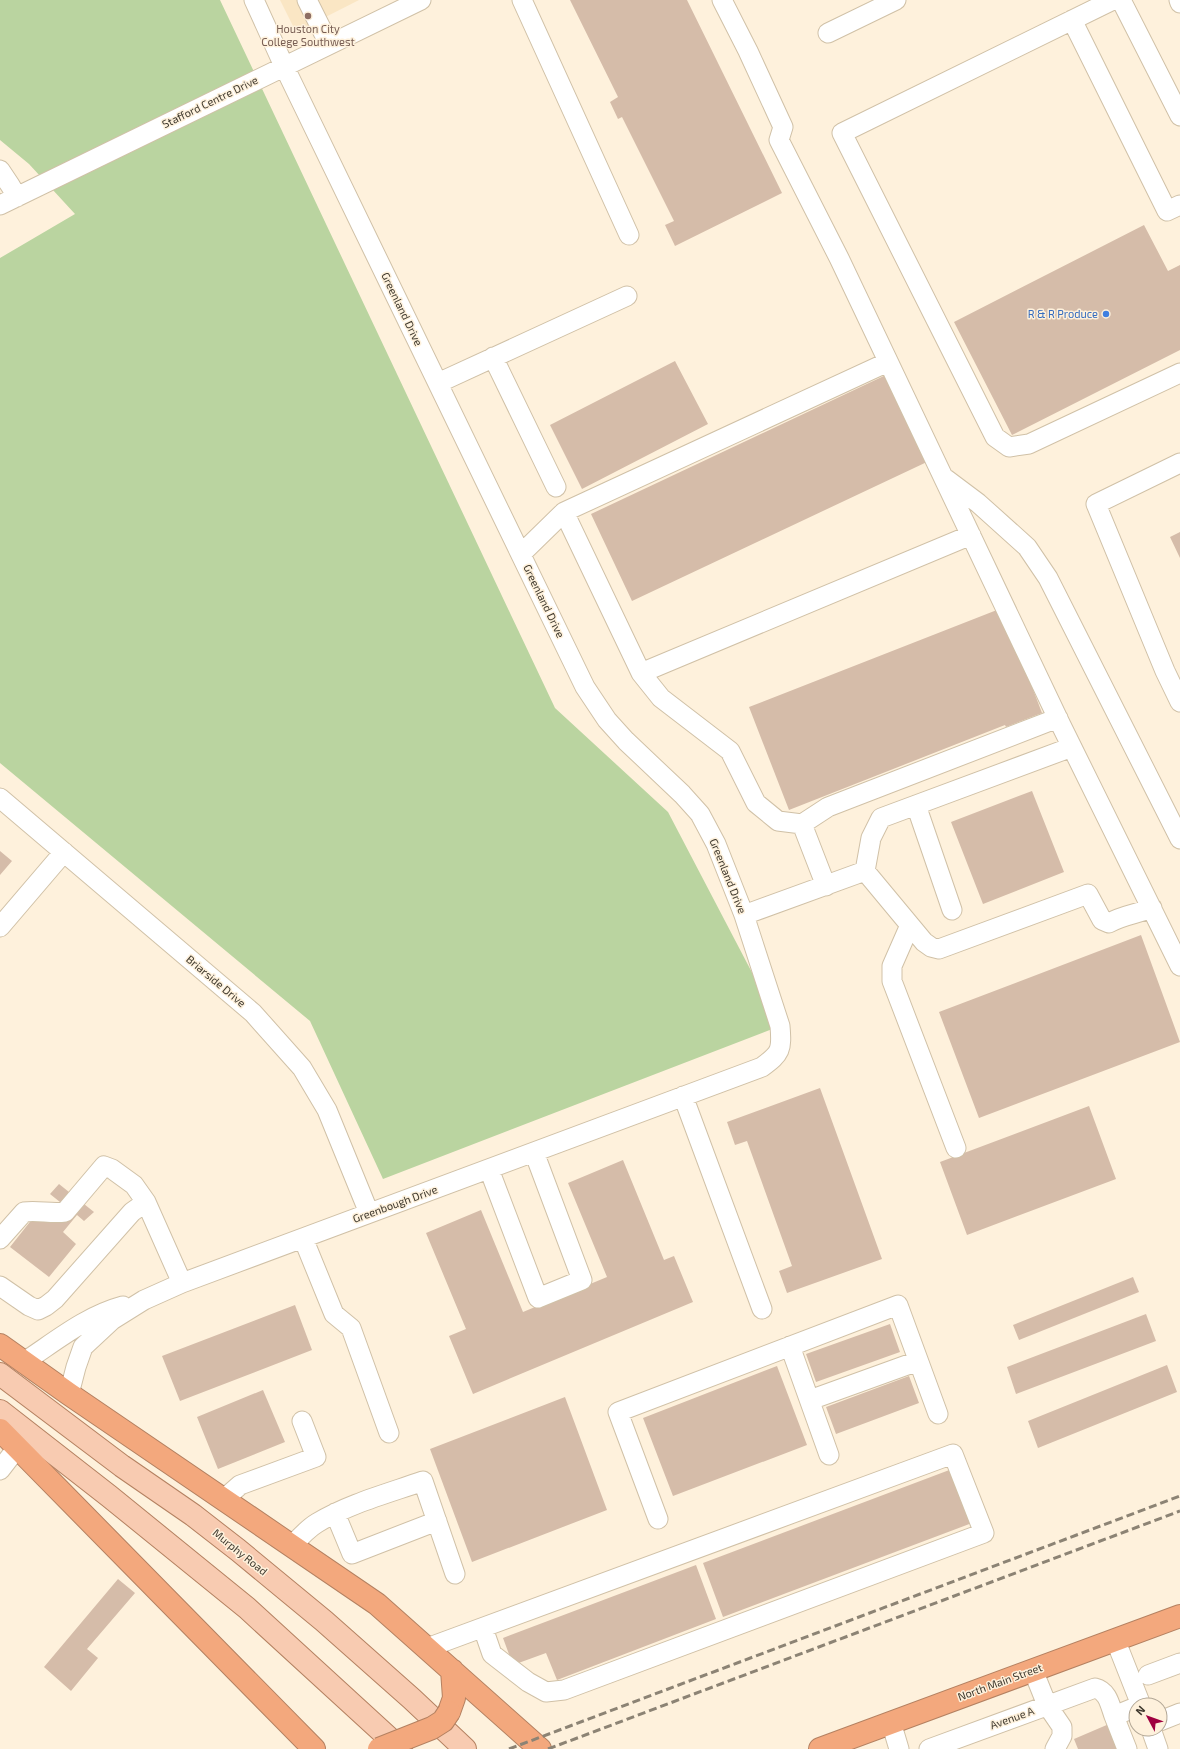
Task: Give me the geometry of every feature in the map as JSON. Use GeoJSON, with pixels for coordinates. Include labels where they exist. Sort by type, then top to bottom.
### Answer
{"type":"FeatureCollection","features":[{"type":"Feature","properties":{"kind":"highway"},"geometry":{"type":"LineString","coordinates":[[0,1345],[69,1394],[377,1604],[540,1749]]}},
{"type":"Feature","properties":{"kind":"highway"},"geometry":{"type":"LineString","coordinates":[[0,1430],[314,1747]]}},
{"type":"Feature","properties":{"kind":"highway","name":"North Main Street"},"geometry":{"type":"LineString","coordinates":[[820,1749],[1180,1616]]}},
{"type":"Feature","properties":{"kind":"highway"},"geometry":{"type":"LineString","coordinates":[[379,1749],[432,1728],[444,1721],[454,1698],[452,1670]]}},
{"type":"Feature","properties":{"kind":"main road","name":"Murphy Road"},"geometry":{"type":"LineString","coordinates":[[0,1374],[122,1466],[193,1514],[238,1550],[324,1621],[412,1699],[465,1749]]}},
{"type":"Feature","properties":{"kind":"main road"},"geometry":{"type":"LineString","coordinates":[[0,1411],[109,1496],[247,1608],[401,1749]]}},
{"type":"Feature","properties":{"kind":"street","name":"Greenland Drive"},"geometry":{"type":"LineString","coordinates":[[254,0],[284,66],[585,686],[607,720],[626,741],[682,794],[700,814],[716,844],[744,915],[780,1026],[781,1044],[776,1057],[762,1068],[647,1110]]}},
{"type":"Feature","properties":{"kind":"street","name":"Stafford Centre Drive"},"geometry":{"type":"LineString","coordinates":[[8,201],[421,0]]}},
{"type":"Feature","properties":{"kind":"street"},"geometry":{"type":"LineString","coordinates":[[522,0],[629,235]]}},
{"type":"Feature","properties":{"kind":"street"},"geometry":{"type":"LineString","coordinates":[[722,0],[783,126],[779,140],[839,258],[1058,718],[1180,966]]}},
{"type":"Feature","properties":{"kind":"street"},"geometry":{"type":"LineString","coordinates":[[828,33],[896,0]]}},
{"type":"Feature","properties":{"kind":"street"},"geometry":{"type":"LineString","coordinates":[[1114,0],[842,133],[995,437],[1009,447],[1029,444],[1180,373]]}},
{"type":"Feature","properties":{"kind":"street"},"geometry":{"type":"LineString","coordinates":[[1121,0],[1180,116]]}},
{"type":"Feature","properties":{"kind":"street"},"geometry":{"type":"LineString","coordinates":[[309,1],[329,44]]}},
{"type":"Feature","properties":{"kind":"street"},"geometry":{"type":"LineString","coordinates":[[1072,20],[1167,211],[1180,205]]}},
{"type":"Feature","properties":{"kind":"street"},"geometry":{"type":"LineString","coordinates":[[0,170],[10,185],[8,201]]}},
{"type":"Feature","properties":{"kind":"street"},"geometry":{"type":"LineString","coordinates":[[438,383],[627,296]]}},
{"type":"Feature","properties":{"kind":"street"},"geometry":{"type":"LineString","coordinates":[[493,357],[556,487]]}},
{"type":"Feature","properties":{"kind":"street"},"geometry":{"type":"LineString","coordinates":[[521,554],[564,512],[888,362]]}},
{"type":"Feature","properties":{"kind":"street"},"geometry":{"type":"LineString","coordinates":[[1180,464],[1096,504],[1164,671],[1180,702]]}},
{"type":"Feature","properties":{"kind":"street"},"geometry":{"type":"LineString","coordinates":[[943,477],[978,503],[1027,547],[1048,578],[1180,839]]}},
{"type":"Feature","properties":{"kind":"street"},"geometry":{"type":"LineString","coordinates":[[564,512],[641,673],[660,698],[730,751],[756,803],[778,821],[802,824],[828,806],[1058,718]]}},
{"type":"Feature","properties":{"kind":"street"},"geometry":{"type":"LineString","coordinates":[[641,673],[970,535]]}},
{"type":"Feature","properties":{"kind":"street"},"geometry":{"type":"LineString","coordinates":[[865,871],[871,838],[881,818],[1072,747]]}},
{"type":"Feature","properties":{"kind":"street","name":"Briarside Drive"},"geometry":{"type":"LineString","coordinates":[[0,798],[253,1013],[302,1068],[327,1110],[369,1213]]}},
{"type":"Feature","properties":{"kind":"street"},"geometry":{"type":"LineString","coordinates":[[916,805],[952,910]]}},
{"type":"Feature","properties":{"kind":"street"},"geometry":{"type":"LineString","coordinates":[[802,824],[826,886]]}},
{"type":"Feature","properties":{"kind":"street"},"geometry":{"type":"LineString","coordinates":[[0,926],[64,852]]}},
{"type":"Feature","properties":{"kind":"street"},"geometry":{"type":"LineString","coordinates":[[744,915],[865,871]]}},
{"type":"Feature","properties":{"kind":"street"},"geometry":{"type":"LineString","coordinates":[[865,871],[910,925],[931,947],[939,949],[1088,894],[1102,920],[1109,923],[1118,918],[1139,914],[1152,908]]}},
{"type":"Feature","properties":{"kind":"street"},"geometry":{"type":"LineString","coordinates":[[910,925],[892,966],[892,981],[956,1148]]}},
{"type":"Feature","properties":{"kind":"street"},"geometry":{"type":"LineString","coordinates":[[683,1096],[762,1309]]}},
{"type":"Feature","properties":{"kind":"street","name":"Greenbough Drive"},"geometry":{"type":"LineString","coordinates":[[69,1394],[83,1347],[112,1320],[144,1300],[182,1283],[647,1110]]}},
{"type":"Feature","properties":{"kind":"street"},"geometry":{"type":"LineString","coordinates":[[489,1169],[538,1298],[582,1280],[534,1152]]}},
{"type":"Feature","properties":{"kind":"street"},"geometry":{"type":"LineString","coordinates":[[0,1239],[24,1212],[36,1210],[56,1213],[65,1212],[104,1166],[112,1168],[134,1185],[146,1202],[182,1283]]}},
{"type":"Feature","properties":{"kind":"street"},"geometry":{"type":"LineString","coordinates":[[0,1286],[29,1306],[38,1310],[46,1306],[55,1299],[132,1212],[146,1202]]}},
{"type":"Feature","properties":{"kind":"street"},"geometry":{"type":"LineString","coordinates":[[303,1238],[334,1314],[351,1328],[389,1433]]}},
{"type":"Feature","properties":{"kind":"street","name":"Greenbough Drive"},"geometry":{"type":"LineString","coordinates":[[24,1362],[74,1327],[106,1310],[144,1300]]}},
{"type":"Feature","properties":{"kind":"street"},"geometry":{"type":"LineString","coordinates":[[658,1519],[618,1412],[898,1305],[938,1414]]}},
{"type":"Feature","properties":{"kind":"street"},"geometry":{"type":"LineString","coordinates":[[790,1346],[829,1455]]}},
{"type":"Feature","properties":{"kind":"street"},"geometry":{"type":"LineString","coordinates":[[810,1400],[918,1361]]}},
{"type":"Feature","properties":{"kind":"street"},"geometry":{"type":"LineString","coordinates":[[224,1499],[240,1485],[316,1457],[302,1421]]}},
{"type":"Feature","properties":{"kind":"street"},"geometry":{"type":"LineString","coordinates":[[0,1470],[18,1448]]}},
{"type":"Feature","properties":{"kind":"street"},"geometry":{"type":"LineString","coordinates":[[427,1648],[953,1454],[984,1533],[564,1690],[546,1692],[528,1682],[492,1654],[483,1628]]}},
{"type":"Feature","properties":{"kind":"street"},"geometry":{"type":"LineString","coordinates":[[292,1546],[304,1532],[316,1523],[336,1513],[423,1481],[455,1574]]}},
{"type":"Feature","properties":{"kind":"street"},"geometry":{"type":"LineString","coordinates":[[336,1513],[352,1554],[437,1522]]}},
{"type":"Feature","properties":{"kind":"street"},"geometry":{"type":"LineString","coordinates":[[1115,1639],[1137,1697]]}},
{"type":"Feature","properties":{"kind":"street"},"geometry":{"type":"LineString","coordinates":[[1148,1674],[1180,1663]]}},
{"type":"Feature","properties":{"kind":"street"},"geometry":{"type":"LineString","coordinates":[[1033,1670],[1048,1705],[1062,1728],[1062,1736],[1055,1749]]}},
{"type":"Feature","properties":{"kind":"street","name":"Avenue A"},"geometry":{"type":"LineString","coordinates":[[929,1749],[1095,1688],[1101,1689],[1105,1693],[1114,1716]]}},
{"type":"Feature","properties":{"kind":"street"},"geometry":{"type":"LineString","coordinates":[[1127,1749],[1114,1716],[1128,1710]]}},
{"type":"Feature","properties":{"kind":"street"},"geometry":{"type":"LineString","coordinates":[[1168,1718],[1180,1713]]}},
{"type":"Feature","properties":{"kind":"street"},"geometry":{"type":"LineString","coordinates":[[891,1722],[899,1749]]}},
{"type":"Feature","properties":{"kind":"street"},"geometry":{"type":"LineString","coordinates":[[1154,1737],[1158,1749]]}},
{"type":"Feature","properties":{"kind":"shaded area","name":"Houston City College Southwest"},"geometry":{"type":"Polygon","coordinates":[[[280,0],[359,0],[296,32],[280,0]]]}},
{"type":"Feature","properties":{"kind":"green space"},"geometry":{"type":"Polygon","coordinates":[[[0,0],[220,0],[555,708],[668,812],[780,1026],[383,1179],[310,1021],[0,763],[0,258],[75,214],[29,164],[0,140],[0,0]]]}},
{"type":"Feature","properties":{"kind":"building"},"geometry":{"type":"Polygon","coordinates":[[[570,0],[687,0],[782,193],[675,246],[665,225],[674,221],[622,117],[618,119],[610,102],[618,97],[570,0]]]}},
{"type":"Feature","properties":{"kind":"building"},"geometry":{"type":"Polygon","coordinates":[[[1144,225],[1168,271],[1180,265],[1180,350],[1012,435],[954,322],[1144,225]]]}},
{"type":"Feature","properties":{"kind":"building"},"geometry":{"type":"Polygon","coordinates":[[[675,361],[708,424],[582,489],[550,425],[675,361]]]}},
{"type":"Feature","properties":{"kind":"building"},"geometry":{"type":"Polygon","coordinates":[[[888,374],[929,461],[632,601],[591,514],[888,374]]]}},
{"type":"Feature","properties":{"kind":"building"},"geometry":{"type":"Polygon","coordinates":[[[1180,532],[1180,558],[1170,537],[1180,532]]]}},
{"type":"Feature","properties":{"kind":"building"},"geometry":{"type":"Polygon","coordinates":[[[1002,608],[1042,713],[1006,727],[1005,725],[789,810],[749,707],[1002,608]]]}},
{"type":"Feature","properties":{"kind":"building"},"geometry":{"type":"Polygon","coordinates":[[[1032,791],[1064,872],[983,904],[951,822],[1032,791]]]}},
{"type":"Feature","properties":{"kind":"building"},"geometry":{"type":"Polygon","coordinates":[[[0,851],[12,861],[0,875],[0,851]]]}},
{"type":"Feature","properties":{"kind":"building"},"geometry":{"type":"Polygon","coordinates":[[[1141,935],[1180,1042],[979,1118],[939,1012],[1141,935]]]}},
{"type":"Feature","properties":{"kind":"building"},"geometry":{"type":"Polygon","coordinates":[[[820,1088],[882,1259],[787,1293],[779,1271],[792,1266],[747,1141],[735,1145],[727,1122],[820,1088]]]}},
{"type":"Feature","properties":{"kind":"building"},"geometry":{"type":"Polygon","coordinates":[[[1089,1106],[1116,1179],[967,1235],[940,1162],[1089,1106]]]}},
{"type":"Feature","properties":{"kind":"building"},"geometry":{"type":"Polygon","coordinates":[[[623,1160],[664,1260],[674,1256],[693,1302],[473,1394],[449,1336],[466,1329],[426,1233],[481,1210],[523,1312],[607,1277],[568,1183],[623,1160]]]}},
{"type":"Feature","properties":{"kind":"building"},"geometry":{"type":"Polygon","coordinates":[[[59,1184],[94,1212],[84,1221],[77,1215],[63,1232],[76,1244],[49,1277],[10,1247],[37,1213],[51,1223],[65,1206],[50,1194],[59,1184]]]}},
{"type":"Feature","properties":{"kind":"building"},"geometry":{"type":"Polygon","coordinates":[[[1133,1277],[1139,1292],[1019,1340],[1013,1325],[1133,1277]]]}},
{"type":"Feature","properties":{"kind":"building"},"geometry":{"type":"Polygon","coordinates":[[[295,1305],[312,1350],[180,1401],[162,1356],[295,1305]]]}},
{"type":"Feature","properties":{"kind":"building"},"geometry":{"type":"Polygon","coordinates":[[[1146,1314],[1156,1341],[1016,1394],[1007,1367],[1146,1314]]]}},
{"type":"Feature","properties":{"kind":"building"},"geometry":{"type":"Polygon","coordinates":[[[890,1324],[900,1352],[816,1382],[806,1354],[890,1324]]]}},
{"type":"Feature","properties":{"kind":"building"},"geometry":{"type":"Polygon","coordinates":[[[1167,1365],[1177,1392],[1038,1448],[1028,1421],[1167,1365]]]}},
{"type":"Feature","properties":{"kind":"building"},"geometry":{"type":"Polygon","coordinates":[[[777,1366],[807,1445],[673,1496],[643,1418],[777,1366]]]}},
{"type":"Feature","properties":{"kind":"building"},"geometry":{"type":"Polygon","coordinates":[[[909,1376],[919,1403],[836,1434],[826,1407],[909,1376]]]}},
{"type":"Feature","properties":{"kind":"building"},"geometry":{"type":"Polygon","coordinates":[[[263,1390],[285,1442],[218,1469],[197,1417],[263,1390]]]}},
{"type":"Feature","properties":{"kind":"building"},"geometry":{"type":"Polygon","coordinates":[[[565,1397],[607,1510],[472,1562],[430,1449],[565,1397]]]}},
{"type":"Feature","properties":{"kind":"building"},"geometry":{"type":"Polygon","coordinates":[[[952,1469],[972,1523],[723,1617],[703,1563],[952,1469]]]}},
{"type":"Feature","properties":{"kind":"building"},"geometry":{"type":"Polygon","coordinates":[[[696,1565],[716,1619],[557,1680],[546,1653],[513,1665],[503,1638],[696,1565]]]}},
{"type":"Feature","properties":{"kind":"building"},"geometry":{"type":"Polygon","coordinates":[[[118,1579],[135,1593],[87,1649],[98,1658],[71,1691],[44,1667],[118,1579]]]}},
{"type":"Feature","properties":{"kind":"building"},"geometry":{"type":"Polygon","coordinates":[[[1109,1724],[1119,1749],[1078,1749],[1074,1739],[1109,1724]]]}},
{"type":"Feature","properties":{"kind":"railway"},"geometry":{"type":"LineString","coordinates":[[509,1749],[1180,1496]]}},
{"type":"Feature","properties":{"kind":"railway"},"geometry":{"type":"LineString","coordinates":[[548,1749],[1180,1511]]}},
{"type":"Feature","properties":{"kind":"place","name":"Houston City College Southwest"},"geometry":{"type":"Point","coordinates":[308,16]}},
{"type":"Feature","properties":{"kind":"place","name":"R & R Produce"},"geometry":{"type":"Point","coordinates":[1106,314]}}]}
